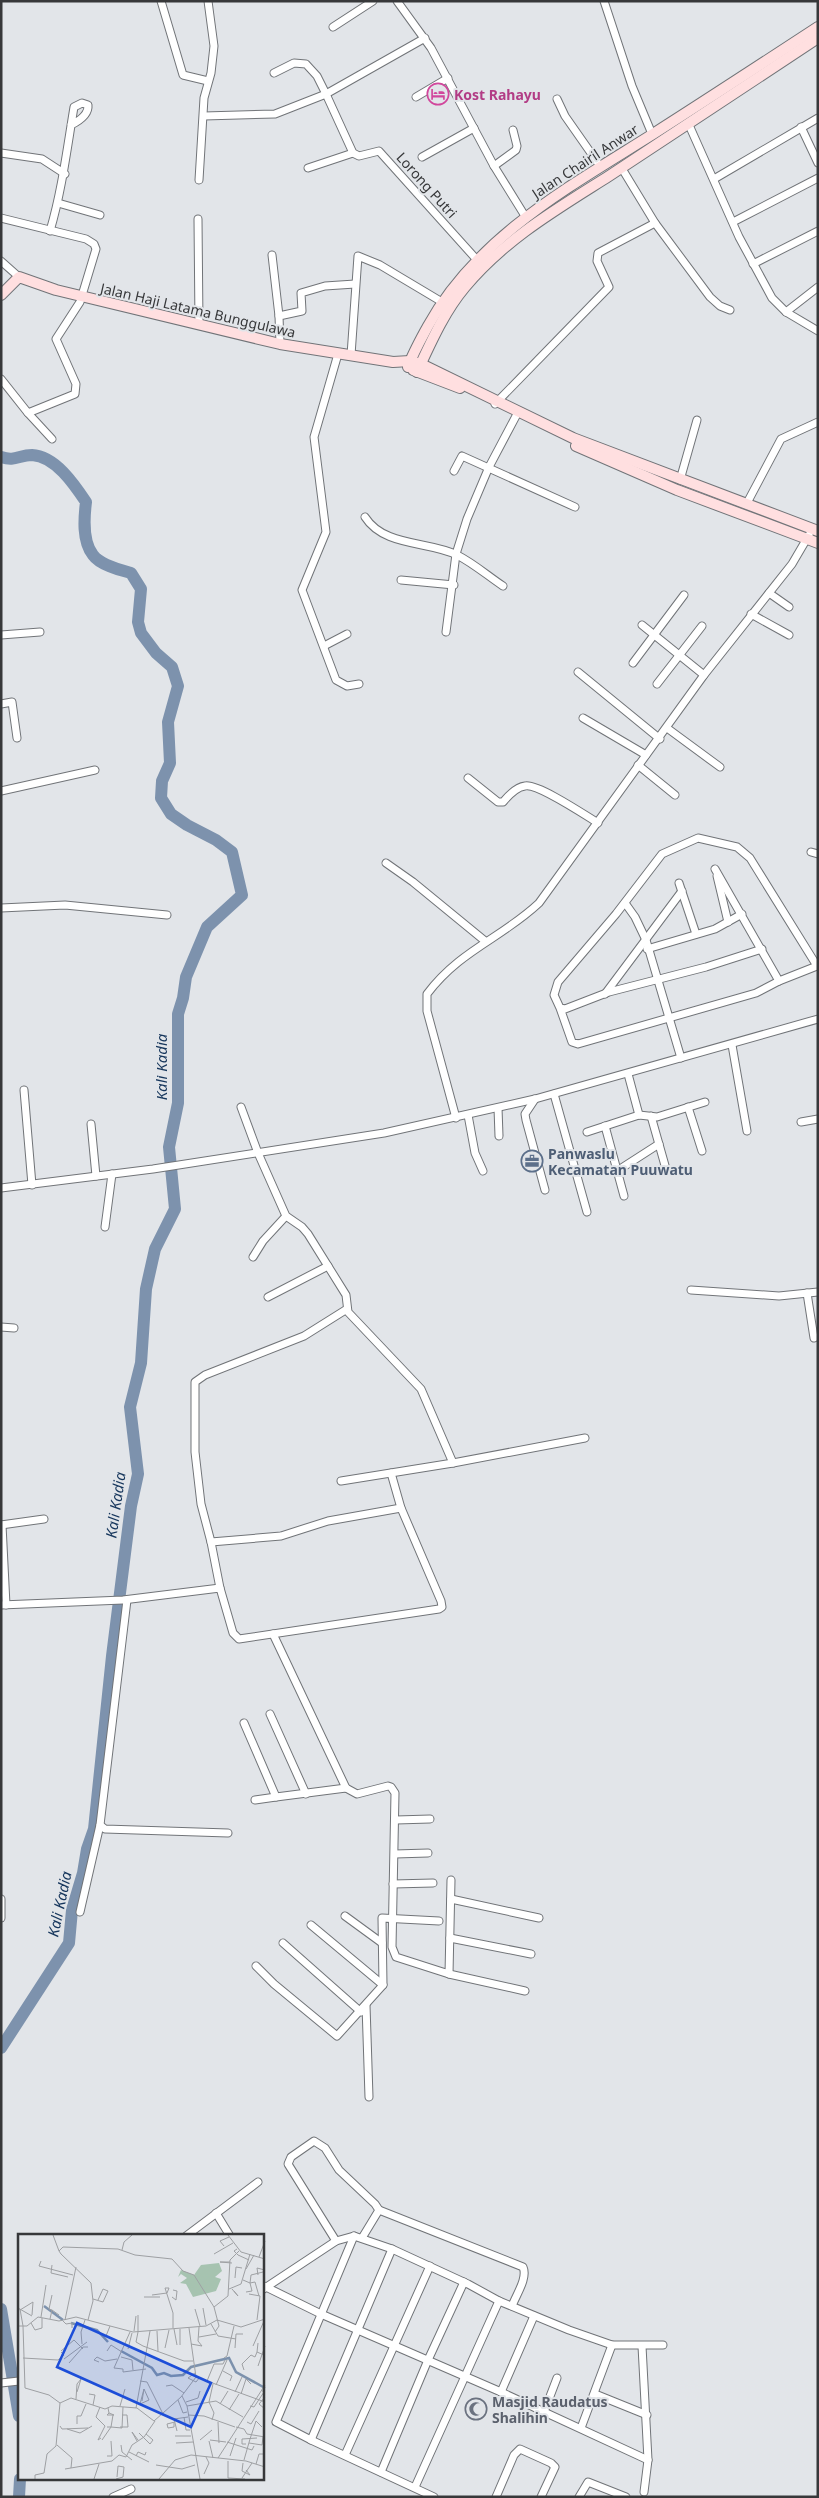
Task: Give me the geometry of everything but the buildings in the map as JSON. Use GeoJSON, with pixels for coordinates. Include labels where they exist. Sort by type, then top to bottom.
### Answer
{"type":"FeatureCollection","features":[{"type":"Feature","properties":{"kind":"main road","name":"Jalan Chairil Anwar"},"geometry":{"type":"LineString","coordinates":[[411,365],[449,307],[466,286],[507,243],[536,222],[689,125],[722,96],[818,27]]}},
{"type":"Feature","properties":{"kind":"main road","name":"Jalan Chairil Anwar"},"geometry":{"type":"LineString","coordinates":[[411,365],[442,302],[477,260],[525,216],[652,134],[722,96],[818,38]]}},
{"type":"Feature","properties":{"kind":"main road","name":"Jalan Haji Latama Bunggulawa"},"geometry":{"type":"LineString","coordinates":[[19,277],[31,283],[81,296],[280,344],[411,365]]}},
{"type":"Feature","properties":{"kind":"main road"},"geometry":{"type":"LineString","coordinates":[[1,295],[19,277]]}},
{"type":"Feature","properties":{"kind":"main road"},"geometry":{"type":"LineString","coordinates":[[411,365],[573,438],[680,480],[747,503],[812,532],[818,543]]}},
{"type":"Feature","properties":{"kind":"main road"},"geometry":{"type":"LineString","coordinates":[[497,403],[516,416],[567,442],[677,490],[812,532]]}},
{"type":"Feature","properties":{"kind":"street"},"geometry":{"type":"LineString","coordinates":[[161,1],[183,75],[208,81]]}},
{"type":"Feature","properties":{"kind":"street"},"geometry":{"type":"LineString","coordinates":[[199,180],[204,98],[214,46],[208,1]]}},
{"type":"Feature","properties":{"kind":"street"},"geometry":{"type":"LineString","coordinates":[[333,28],[373,1]]}},
{"type":"Feature","properties":{"kind":"street"},"geometry":{"type":"LineString","coordinates":[[397,1],[425,38],[494,166],[525,216]]}},
{"type":"Feature","properties":{"kind":"street"},"geometry":{"type":"LineString","coordinates":[[604,1],[632,86],[652,134]]}},
{"type":"Feature","properties":{"kind":"street"},"geometry":{"type":"LineString","coordinates":[[204,116],[275,114],[326,94],[425,38]]}},
{"type":"Feature","properties":{"kind":"street"},"geometry":{"type":"LineString","coordinates":[[274,73],[294,63],[306,64],[317,76],[353,153],[308,168]]}},
{"type":"Feature","properties":{"kind":"street"},"geometry":{"type":"LineString","coordinates":[[416,97],[448,78]]}},
{"type":"Feature","properties":{"kind":"street"},"geometry":{"type":"LineString","coordinates":[[557,99],[565,116],[600,166]]}},
{"type":"Feature","properties":{"kind":"street"},"geometry":{"type":"LineString","coordinates":[[714,179],[818,118]]}},
{"type":"Feature","properties":{"kind":"street"},"geometry":{"type":"LineString","coordinates":[[50,231],[65,174],[71,125]]}},
{"type":"Feature","properties":{"kind":"street"},"geometry":{"type":"LineString","coordinates":[[689,125],[752,264],[772,298],[786,312],[818,331]]}},
{"type":"Feature","properties":{"kind":"street"},"geometry":{"type":"LineString","coordinates":[[422,157],[474,128]]}},
{"type":"Feature","properties":{"kind":"street"},"geometry":{"type":"LineString","coordinates":[[801,128],[818,163]]}},
{"type":"Feature","properties":{"kind":"street"},"geometry":{"type":"LineString","coordinates":[[494,166],[516,150],[518,146],[513,130]]}},
{"type":"Feature","properties":{"kind":"street","name":"Lorong Putri"},"geometry":{"type":"LineString","coordinates":[[353,153],[359,156],[379,151],[477,260]]}},
{"type":"Feature","properties":{"kind":"street"},"geometry":{"type":"LineString","coordinates":[[1,153],[42,159],[65,174]]}},
{"type":"Feature","properties":{"kind":"street"},"geometry":{"type":"LineString","coordinates":[[621,167],[655,223],[710,297],[720,306],[730,310]]}},
{"type":"Feature","properties":{"kind":"street"},"geometry":{"type":"LineString","coordinates":[[733,222],[818,178]]}},
{"type":"Feature","properties":{"kind":"street"},"geometry":{"type":"LineString","coordinates":[[58,203],[100,215]]}},
{"type":"Feature","properties":{"kind":"street"},"geometry":{"type":"LineString","coordinates":[[1,218],[86,239],[96,246],[81,296],[56,339],[77,390],[75,394],[66,399],[28,413]]}},
{"type":"Feature","properties":{"kind":"street"},"geometry":{"type":"LineString","coordinates":[[198,219],[199,324]]}},
{"type":"Feature","properties":{"kind":"street"},"geometry":{"type":"LineString","coordinates":[[497,403],[609,287],[597,261],[598,253],[655,223]]}},
{"type":"Feature","properties":{"kind":"street"},"geometry":{"type":"LineString","coordinates":[[752,264],[818,231]]}},
{"type":"Feature","properties":{"kind":"street"},"geometry":{"type":"LineString","coordinates":[[272,255],[279,316],[280,344]]}},
{"type":"Feature","properties":{"kind":"street"},"geometry":{"type":"LineString","coordinates":[[351,355],[355,284],[359,256],[380,265],[442,302]]}},
{"type":"Feature","properties":{"kind":"street"},"geometry":{"type":"LineString","coordinates":[[1,261],[19,277]]}},
{"type":"Feature","properties":{"kind":"street"},"geometry":{"type":"LineString","coordinates":[[279,316],[302,311],[301,294],[304,291],[325,286],[355,284]]}},
{"type":"Feature","properties":{"kind":"street"},"geometry":{"type":"LineString","coordinates":[[786,312],[818,287]]}},
{"type":"Feature","properties":{"kind":"street"},"geometry":{"type":"LineString","coordinates":[[338,354],[314,437],[314,451],[326,520],[325,539],[302,590],[336,680],[348,686],[359,684]]}},
{"type":"Feature","properties":{"kind":"street"},"geometry":{"type":"LineString","coordinates":[[1,379],[52,439]]}},
{"type":"Feature","properties":{"kind":"street"},"geometry":{"type":"LineString","coordinates":[[446,632],[454,585],[456,554],[471,504],[516,416]]}},
{"type":"Feature","properties":{"kind":"street"},"geometry":{"type":"LineString","coordinates":[[680,480],[696,420]]}},
{"type":"Feature","properties":{"kind":"street"},"geometry":{"type":"LineString","coordinates":[[747,503],[781,440],[794,431],[818,422]]}},
{"type":"Feature","properties":{"kind":"street"},"geometry":{"type":"LineString","coordinates":[[454,471],[462,456],[575,507]]}},
{"type":"Feature","properties":{"kind":"street"},"geometry":{"type":"LineString","coordinates":[[365,517],[374,528],[395,538],[456,554],[503,586]]}},
{"type":"Feature","properties":{"kind":"street"},"geometry":{"type":"LineString","coordinates":[[456,1118],[427,1010],[427,994],[453,965],[485,941],[517,922],[539,903],[638,765],[660,739],[704,675],[792,564],[812,532]]}},
{"type":"Feature","properties":{"kind":"street"},"geometry":{"type":"LineString","coordinates":[[401,580],[454,585]]}},
{"type":"Feature","properties":{"kind":"street"},"geometry":{"type":"LineString","coordinates":[[769,593],[789,607]]}},
{"type":"Feature","properties":{"kind":"street"},"geometry":{"type":"LineString","coordinates":[[634,663],[684,595]]}},
{"type":"Feature","properties":{"kind":"street"},"geometry":{"type":"LineString","coordinates":[[751,614],[789,635]]}},
{"type":"Feature","properties":{"kind":"street"},"geometry":{"type":"LineString","coordinates":[[642,625],[678,656],[704,675]]}},
{"type":"Feature","properties":{"kind":"street"},"geometry":{"type":"LineString","coordinates":[[657,684],[702,626]]}},
{"type":"Feature","properties":{"kind":"street"},"geometry":{"type":"LineString","coordinates":[[1,634],[40,632]]}},
{"type":"Feature","properties":{"kind":"street"},"geometry":{"type":"LineString","coordinates":[[324,646],[347,634]]}},
{"type":"Feature","properties":{"kind":"street"},"geometry":{"type":"LineString","coordinates":[[578,672],[660,739]]}},
{"type":"Feature","properties":{"kind":"street"},"geometry":{"type":"LineString","coordinates":[[1,704],[12,702],[17,738]]}},
{"type":"Feature","properties":{"kind":"street"},"geometry":{"type":"LineString","coordinates":[[583,718],[646,755]]}},
{"type":"Feature","properties":{"kind":"street"},"geometry":{"type":"LineString","coordinates":[[667,728],[720,767]]}},
{"type":"Feature","properties":{"kind":"street"},"geometry":{"type":"LineString","coordinates":[[638,765],[676,795]]}},
{"type":"Feature","properties":{"kind":"street"},"geometry":{"type":"LineString","coordinates":[[1,791],[95,770]]}},
{"type":"Feature","properties":{"kind":"street"},"geometry":{"type":"LineString","coordinates":[[468,778],[498,802],[503,802],[521,787],[529,786],[549,794],[598,823]]}},
{"type":"Feature","properties":{"kind":"street"},"geometry":{"type":"LineString","coordinates":[[698,838],[737,847],[753,862],[817,966],[779,981],[756,993],[575,1044],[554,995],[558,982],[625,903],[657,859],[678,845],[698,838]]}},
{"type":"Feature","properties":{"kind":"street"},"geometry":{"type":"LineString","coordinates":[[386,864],[413,882],[485,941]]}},
{"type":"Feature","properties":{"kind":"street"},"geometry":{"type":"LineString","coordinates":[[728,922],[715,869],[779,981]]}},
{"type":"Feature","properties":{"kind":"street"},"geometry":{"type":"LineString","coordinates":[[679,883],[696,934]]}},
{"type":"Feature","properties":{"kind":"street"},"geometry":{"type":"LineString","coordinates":[[605,994],[682,891]]}},
{"type":"Feature","properties":{"kind":"street"},"geometry":{"type":"LineString","coordinates":[[625,903],[638,922],[646,940],[647,949],[682,1058]]}},
{"type":"Feature","properties":{"kind":"street"},"geometry":{"type":"LineString","coordinates":[[1,908],[65,906],[167,915]]}},
{"type":"Feature","properties":{"kind":"street"},"geometry":{"type":"LineString","coordinates":[[647,949],[714,929],[742,914]]}},
{"type":"Feature","properties":{"kind":"street"},"geometry":{"type":"LineString","coordinates":[[560,1008],[565,1009],[605,994],[762,949]]}},
{"type":"Feature","properties":{"kind":"street"},"geometry":{"type":"LineString","coordinates":[[1,1188],[153,1169],[363,1137],[456,1118],[628,1074],[818,1019]]}},
{"type":"Feature","properties":{"kind":"street"},"geometry":{"type":"LineString","coordinates":[[732,1045],[747,1131]]}},
{"type":"Feature","properties":{"kind":"street"},"geometry":{"type":"LineString","coordinates":[[628,1074],[639,1115]]}},
{"type":"Feature","properties":{"kind":"street"},"geometry":{"type":"LineString","coordinates":[[24,1090],[32,1184]]}},
{"type":"Feature","properties":{"kind":"street"},"geometry":{"type":"LineString","coordinates":[[554,1094],[587,1212]]}},
{"type":"Feature","properties":{"kind":"street"},"geometry":{"type":"LineString","coordinates":[[536,1099],[526,1114],[526,1120],[544,1190]]}},
{"type":"Feature","properties":{"kind":"street"},"geometry":{"type":"LineString","coordinates":[[587,1132],[639,1115],[657,1117],[705,1102]]}},
{"type":"Feature","properties":{"kind":"street"},"geometry":{"type":"LineString","coordinates":[[241,1107],[258,1153],[286,1216],[305,1230],[346,1295],[347,1309],[360,1326],[422,1389],[454,1463]]}},
{"type":"Feature","properties":{"kind":"street"},"geometry":{"type":"LineString","coordinates":[[688,1107],[702,1151]]}},
{"type":"Feature","properties":{"kind":"street"},"geometry":{"type":"LineString","coordinates":[[498,1108],[499,1136]]}},
{"type":"Feature","properties":{"kind":"street"},"geometry":{"type":"LineString","coordinates":[[468,1115],[476,1153],[483,1171]]}},
{"type":"Feature","properties":{"kind":"street"},"geometry":{"type":"LineString","coordinates":[[651,1116],[666,1170]]}},
{"type":"Feature","properties":{"kind":"street"},"geometry":{"type":"LineString","coordinates":[[801,1122],[818,1119]]}},
{"type":"Feature","properties":{"kind":"street"},"geometry":{"type":"LineString","coordinates":[[91,1124],[96,1176]]}},
{"type":"Feature","properties":{"kind":"street"},"geometry":{"type":"LineString","coordinates":[[605,1126],[624,1196]]}},
{"type":"Feature","properties":{"kind":"street"},"geometry":{"type":"LineString","coordinates":[[617,1172],[659,1144]]}},
{"type":"Feature","properties":{"kind":"street"},"geometry":{"type":"LineString","coordinates":[[105,1227],[112,1174]]}},
{"type":"Feature","properties":{"kind":"street"},"geometry":{"type":"LineString","coordinates":[[253,1257],[263,1241],[286,1216]]}},
{"type":"Feature","properties":{"kind":"street"},"geometry":{"type":"LineString","coordinates":[[268,1297],[328,1266]]}},
{"type":"Feature","properties":{"kind":"street"},"geometry":{"type":"LineString","coordinates":[[691,1290],[768,1296],[818,1292]]}},
{"type":"Feature","properties":{"kind":"street"},"geometry":{"type":"LineString","coordinates":[[807,1293],[814,1338]]}},
{"type":"Feature","properties":{"kind":"street"},"geometry":{"type":"LineString","coordinates":[[347,1309],[304,1336],[205,1375],[195,1382],[196,1452],[201,1504],[212,1542],[220,1588],[236,1637],[250,1638],[435,1610],[442,1607],[441,1600],[400,1508],[391,1473]]}},
{"type":"Feature","properties":{"kind":"street"},"geometry":{"type":"LineString","coordinates":[[1,1327],[14,1328]]}},
{"type":"Feature","properties":{"kind":"street"},"geometry":{"type":"LineString","coordinates":[[341,1480],[454,1463],[585,1438]]}},
{"type":"Feature","properties":{"kind":"street"},"geometry":{"type":"LineString","coordinates":[[212,1542],[280,1536],[328,1521],[400,1508]]}},
{"type":"Feature","properties":{"kind":"street"},"geometry":{"type":"LineString","coordinates":[[44,1519],[2,1525],[4,1605],[125,1600],[220,1588]]}},
{"type":"Feature","properties":{"kind":"street"},"geometry":{"type":"LineString","coordinates":[[80,1912],[100,1825],[125,1600]]}},
{"type":"Feature","properties":{"kind":"street"},"geometry":{"type":"LineString","coordinates":[[273,1634],[346,1788],[357,1794],[391,1787],[395,1794],[396,1820],[392,1947],[396,1957],[449,1974],[525,1991]]}},
{"type":"Feature","properties":{"kind":"street"},"geometry":{"type":"LineString","coordinates":[[270,1714],[306,1794]]}},
{"type":"Feature","properties":{"kind":"street"},"geometry":{"type":"LineString","coordinates":[[244,1722],[276,1797]]}},
{"type":"Feature","properties":{"kind":"street"},"geometry":{"type":"LineString","coordinates":[[255,1800],[346,1788]]}},
{"type":"Feature","properties":{"kind":"street"},"geometry":{"type":"LineString","coordinates":[[396,1820],[430,1819]]}},
{"type":"Feature","properties":{"kind":"street"},"geometry":{"type":"LineString","coordinates":[[100,1825],[105,1829],[228,1834]]}},
{"type":"Feature","properties":{"kind":"street"},"geometry":{"type":"LineString","coordinates":[[394,1854],[428,1853]]}},
{"type":"Feature","properties":{"kind":"street"},"geometry":{"type":"LineString","coordinates":[[449,1974],[451,1880]]}},
{"type":"Feature","properties":{"kind":"street"},"geometry":{"type":"LineString","coordinates":[[393,1884],[433,1883]]}},
{"type":"Feature","properties":{"kind":"street"},"geometry":{"type":"LineString","coordinates":[[1,1899],[1,1918]]}},
{"type":"Feature","properties":{"kind":"street"},"geometry":{"type":"LineString","coordinates":[[451,1899],[539,1918]]}},
{"type":"Feature","properties":{"kind":"street"},"geometry":{"type":"LineString","coordinates":[[345,1916],[382,1943]]}},
{"type":"Feature","properties":{"kind":"street"},"geometry":{"type":"LineString","coordinates":[[256,1966],[274,1984],[336,2036],[361,2012],[383,1985],[382,1918],[439,1921]]}},
{"type":"Feature","properties":{"kind":"street"},"geometry":{"type":"LineString","coordinates":[[311,1925],[383,1985]]}},
{"type":"Feature","properties":{"kind":"street"},"geometry":{"type":"LineString","coordinates":[[450,1938],[531,1954]]}},
{"type":"Feature","properties":{"kind":"street"},"geometry":{"type":"LineString","coordinates":[[283,1943],[361,2012]]}},
{"type":"Feature","properties":{"kind":"street"},"geometry":{"type":"LineString","coordinates":[[366,2005],[369,2096]]}},
{"type":"Feature","properties":{"kind":"street"},"geometry":{"type":"LineString","coordinates":[[336,2241],[288,2164],[291,2156],[302,2147],[314,2141],[325,2148],[339,2170],[376,2204],[379,2210],[523,2267],[525,2271],[523,2280],[512,2306]]}},
{"type":"Feature","properties":{"kind":"street"},"geometry":{"type":"LineString","coordinates":[[189,2234],[258,2182]]}},
{"type":"Feature","properties":{"kind":"street"},"geometry":{"type":"LineString","coordinates":[[379,2210],[358,2237],[321,2314],[276,2419],[279,2425],[434,2497]]}},
{"type":"Feature","properties":{"kind":"street"},"geometry":{"type":"LineString","coordinates":[[216,2213],[229,2234]]}},
{"type":"Feature","properties":{"kind":"street"},"geometry":{"type":"LineString","coordinates":[[264,2287],[336,2241],[358,2237],[392,2249],[430,2266],[498,2301],[612,2345],[662,2345]]}},
{"type":"Feature","properties":{"kind":"street"},"geometry":{"type":"LineString","coordinates":[[311,2440],[392,2249]]}},
{"type":"Feature","properties":{"kind":"street"},"geometry":{"type":"LineString","coordinates":[[345,2456],[430,2266]]}},
{"type":"Feature","properties":{"kind":"street"},"geometry":{"type":"LineString","coordinates":[[381,2472],[428,2360],[464,2282]]}},
{"type":"Feature","properties":{"kind":"street"},"geometry":{"type":"LineString","coordinates":[[264,2287],[321,2314],[581,2428],[648,2460]]}},
{"type":"Feature","properties":{"kind":"street"},"geometry":{"type":"LineString","coordinates":[[415,2487],[498,2301]]}},
{"type":"Feature","properties":{"kind":"street"},"geometry":{"type":"LineString","coordinates":[[501,2392],[534,2316]]}},
{"type":"Feature","properties":{"kind":"street"},"geometry":{"type":"LineString","coordinates":[[581,2428],[612,2345]]}},
{"type":"Feature","properties":{"kind":"street"},"geometry":{"type":"LineString","coordinates":[[642,2346],[648,2460],[644,2492]]}},
{"type":"Feature","properties":{"kind":"street"},"geometry":{"type":"LineString","coordinates":[[544,2412],[556,2378]]}},
{"type":"Feature","properties":{"kind":"street"},"geometry":{"type":"LineString","coordinates":[[1,2383],[18,2381]]}},
{"type":"Feature","properties":{"kind":"street"},"geometry":{"type":"LineString","coordinates":[[595,2394],[647,2415]]}},
{"type":"Feature","properties":{"kind":"street"},"geometry":{"type":"LineString","coordinates":[[496,2497],[514,2455],[520,2449],[551,2463],[555,2467],[541,2497]]}},
{"type":"Feature","properties":{"kind":"street"},"geometry":{"type":"LineString","coordinates":[[579,2497],[588,2482],[626,2497]]}},
{"type":"Feature","properties":{"kind":"street"},"geometry":{"type":"LineString","coordinates":[[113,2497],[131,2489]]}},
{"type":"Feature","properties":{"kind":"waterway","name":"Kali Kadia"},"geometry":{"type":"LineString","coordinates":[[1,457],[14,459],[32,455],[48,460],[63,472],[86,502],[84,522],[85,536],[89,549],[96,559],[116,569],[131,573],[141,589],[138,622],[141,633],[156,653],[172,667],[178,686],[168,722],[170,763],[162,781],[161,798],[171,814],[187,825],[216,840],[232,852],[242,895],[207,927],[186,977],[183,998],[178,1014],[178,1103],[169,1147],[175,1209],[155,1249],[146,1289],[141,1363],[130,1407],[138,1474],[131,1506],[112,1656],[94,1829],[87,1849],[83,1873],[72,1910],[69,1943],[1,2048]]}},
{"type":"Feature","properties":{"kind":"waterway","name":"Kali Kadia"},"geometry":{"type":"LineString","coordinates":[[1,2309],[18,2410]]}},
{"type":"Feature","properties":{"kind":"waterway","name":"Kali Kadia"},"geometry":{"type":"LineString","coordinates":[[19,2497],[20,2480]]}},
{"type":"Feature","properties":{"kind":"place","name":"Kost Rahayu"},"geometry":{"type":"Point","coordinates":[438,94]}},
{"type":"Feature","properties":{"kind":"place","name":"Panwaslu Kecamatan Puuwatu"},"geometry":{"type":"Point","coordinates":[532,1161]}},
{"type":"Feature","properties":{"kind":"place","name":"Masjid Raudatus Shalihin"},"geometry":{"type":"Point","coordinates":[476,2409]}}]}
